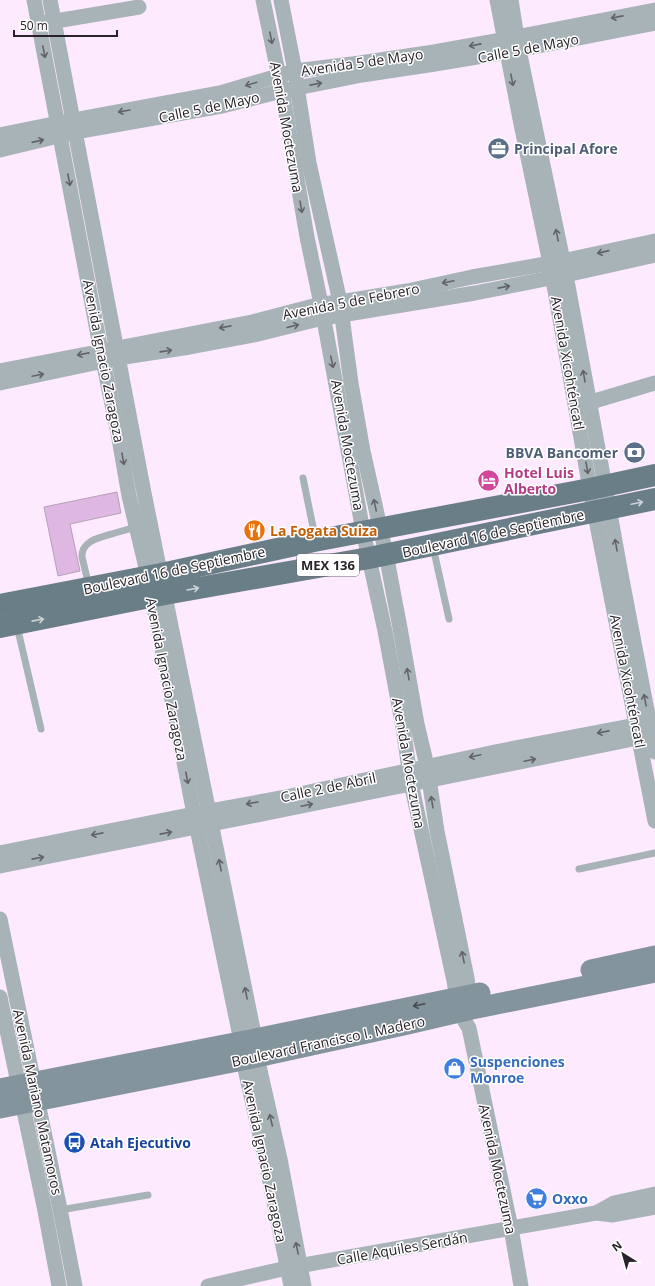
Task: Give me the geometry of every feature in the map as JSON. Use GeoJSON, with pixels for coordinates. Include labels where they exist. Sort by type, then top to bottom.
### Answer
{"type":"FeatureCollection","features":[{"type":"Feature","properties":{"kind":"main road","name":"Boulevard 16 de Septiembre"},"geometry":{"type":"LineString","coordinates":[[8,626],[314,540],[655,475]]}},
{"type":"Feature","properties":{"kind":"main road","name":"Boulevard 16 de Septiembre"},"geometry":{"type":"LineString","coordinates":[[0,605],[90,587],[156,585],[377,556],[655,500]]}},
{"type":"Feature","properties":{"kind":"main road","name":"Boulevard Francisco I. Madero"},"geometry":{"type":"LineString","coordinates":[[465,1008],[655,956]]}},
{"type":"Feature","properties":{"kind":"main road","name":"Boulevard Francisco I. Madero"},"geometry":{"type":"LineString","coordinates":[[0,1108],[22,1092],[655,972]]}},
{"type":"Feature","properties":{"kind":"street","name":"Avenida Ignacio Zaragoza"},"geometry":{"type":"LineString","coordinates":[[34,0],[59,129],[110,354],[126,432],[144,493],[156,585],[196,820],[215,915],[249,1049],[294,1267],[304,1286]]}},
{"type":"Feature","properties":{"kind":"street","name":"Avenida Ignacio Zaragoza"},"geometry":{"type":"LineString","coordinates":[[50,0],[74,126],[110,354]]}},
{"type":"Feature","properties":{"kind":"street","name":"Avenida Moctezuma"},"geometry":{"type":"LineString","coordinates":[[263,0],[278,76],[301,164],[324,234],[341,309],[344,385]]}},
{"type":"Feature","properties":{"kind":"street","name":"Avenida Moctezuma"},"geometry":{"type":"LineString","coordinates":[[281,0],[297,87],[307,237],[322,311],[344,385],[377,556],[385,631],[410,726],[428,773],[429,832],[440,922],[465,1008],[511,1228],[521,1286]]}},
{"type":"Feature","properties":{"kind":"street","name":"Avenida Xicohténcatl"},"geometry":{"type":"LineString","coordinates":[[497,0],[512,45],[557,269],[614,575],[630,653],[648,730],[655,752]]}},
{"type":"Feature","properties":{"kind":"street","name":"Avenida Xicohténcatl"},"geometry":{"type":"LineString","coordinates":[[510,0],[512,45]]}},
{"type":"Feature","properties":{"kind":"street"},"geometry":{"type":"LineString","coordinates":[[39,24],[139,6]]}},
{"type":"Feature","properties":{"kind":"street","name":"Calle 5 de Mayo"},"geometry":{"type":"LineString","coordinates":[[0,150],[59,129],[221,99],[282,91],[361,69],[512,45],[654,17]]}},
{"type":"Feature","properties":{"kind":"street","name":"Avenida 5 de Mayo"},"geometry":{"type":"LineString","coordinates":[[221,99],[278,76],[295,71],[361,69]]}},
{"type":"Feature","properties":{"kind":"street"},"geometry":{"type":"LineString","coordinates":[[0,136],[59,129]]}},
{"type":"Feature","properties":{"kind":"street"},"geometry":{"type":"LineString","coordinates":[[307,237],[324,234]]}},
{"type":"Feature","properties":{"kind":"street","name":"Avenida 5 de Febrero"},"geometry":{"type":"LineString","coordinates":[[0,370],[189,341],[253,329],[322,311],[408,298],[475,293],[557,269],[632,253],[655,241]]}},
{"type":"Feature","properties":{"kind":"street","name":"Avenida 5 de Febrero"},"geometry":{"type":"LineString","coordinates":[[632,253],[655,255]]}},
{"type":"Feature","properties":{"kind":"street","name":"Avenida 5 de Febrero"},"geometry":{"type":"LineString","coordinates":[[408,298],[472,277],[557,269]]}},
{"type":"Feature","properties":{"kind":"street"},"geometry":{"type":"LineString","coordinates":[[472,277],[475,293]]}},
{"type":"Feature","properties":{"kind":"street","name":"Avenida 5 de Febrero"},"geometry":{"type":"LineString","coordinates":[[0,383],[110,354]]}},
{"type":"Feature","properties":{"kind":"street"},"geometry":{"type":"LineString","coordinates":[[583,405],[655,383]]}},
{"type":"Feature","properties":{"kind":"street","name":"Avenida Ignacio Zaragoza"},"geometry":{"type":"LineString","coordinates":[[126,432],[129,496],[136,527],[156,585],[211,817],[230,911],[249,1049]]}},
{"type":"Feature","properties":{"kind":"street"},"geometry":{"type":"LineString","coordinates":[[129,496],[144,493]]}},
{"type":"Feature","properties":{"kind":"street","name":"Avenida Moctezuma"},"geometry":{"type":"LineString","coordinates":[[377,556],[400,628],[410,726],[410,776],[429,832],[455,919],[465,1008]]}},
{"type":"Feature","properties":{"kind":"street"},"geometry":{"type":"LineString","coordinates":[[385,631],[400,628]]}},
{"type":"Feature","properties":{"kind":"street","name":"Avenida Xicohténcatl"},"geometry":{"type":"LineString","coordinates":[[648,730],[655,821]]}},
{"type":"Feature","properties":{"kind":"street","name":"Calle 2 de Abril"},"geometry":{"type":"LineString","coordinates":[[0,866],[64,847],[282,804],[410,776],[648,730]]}},
{"type":"Feature","properties":{"kind":"street","name":"Calle 2 de Abril"},"geometry":{"type":"LineString","coordinates":[[0,853],[64,847]]}},
{"type":"Feature","properties":{"kind":"street"},"geometry":{"type":"LineString","coordinates":[[215,915],[230,911]]}},
{"type":"Feature","properties":{"kind":"street","name":"Avenida Mariano Matamoros"},"geometry":{"type":"LineString","coordinates":[[0,919],[2,939],[18,1004],[22,1092],[60,1210],[75,1286]]}},
{"type":"Feature","properties":{"kind":"street"},"geometry":{"type":"LineString","coordinates":[[440,922],[455,919]]}},
{"type":"Feature","properties":{"kind":"street"},"geometry":{"type":"LineString","coordinates":[[1,1002],[18,1004]]}},
{"type":"Feature","properties":{"kind":"street","name":"Avenida Mariano Matamoros"},"geometry":{"type":"LineString","coordinates":[[1,1002],[22,1092],[46,1211],[59,1286]]}},
{"type":"Feature","properties":{"kind":"street","name":"Calle Aquiles Serdán"},"geometry":{"type":"LineString","coordinates":[[596,1213],[614,1203],[655,1194]]}},
{"type":"Feature","properties":{"kind":"street","name":"Calle Aquiles Serdán"},"geometry":{"type":"LineString","coordinates":[[208,1286],[294,1267],[511,1228],[596,1213],[613,1215],[655,1207]]}},
{"type":"Feature","properties":{"kind":"street","name":"Avenida Ignacio Zaragoza"},"geometry":{"type":"LineString","coordinates":[[291,1286],[294,1267]]}},
{"type":"Feature","properties":{"kind":"lane"},"geometry":{"type":"LineString","coordinates":[[303,478],[313,527],[314,540]]}},
{"type":"Feature","properties":{"kind":"lane"},"geometry":{"type":"LineString","coordinates":[[90,587],[82,557],[82,553],[86,546],[96,538],[136,527]]}},
{"type":"Feature","properties":{"kind":"lane"},"geometry":{"type":"LineString","coordinates":[[432,545],[449,619]]}},
{"type":"Feature","properties":{"kind":"lane"},"geometry":{"type":"LineString","coordinates":[[8,626],[41,730]]}},
{"type":"Feature","properties":{"kind":"lane"},"geometry":{"type":"LineString","coordinates":[[579,869],[655,853]]}},
{"type":"Feature","properties":{"kind":"lane"},"geometry":{"type":"LineString","coordinates":[[46,1211],[148,1196]]}},
{"type":"Feature","properties":{"kind":"building"},"geometry":{"type":"Polygon","coordinates":[[[117,492],[121,513],[70,524],[80,571],[58,576],[44,507],[117,492]]]}},
{"type":"Feature","properties":{"kind":"place","name":"Principal Afore"},"geometry":{"type":"Point","coordinates":[499,148]}},
{"type":"Feature","properties":{"kind":"place","name":"BBVA Bancomer"},"geometry":{"type":"Point","coordinates":[634,452]}},
{"type":"Feature","properties":{"kind":"place","name":"Hotel Luis Alberto"},"geometry":{"type":"Point","coordinates":[489,480]}},
{"type":"Feature","properties":{"kind":"place","name":"La Fogata Suiza"},"geometry":{"type":"Point","coordinates":[254,530]}},
{"type":"Feature","properties":{"kind":"place","name":"Suspenciones Monroe"},"geometry":{"type":"Point","coordinates":[455,1069]}},
{"type":"Feature","properties":{"kind":"place","name":"Atah Ejecutivo"},"geometry":{"type":"Point","coordinates":[75,1142]}},
{"type":"Feature","properties":{"kind":"place","name":"Oxxo"},"geometry":{"type":"Point","coordinates":[536,1198]}}]}
